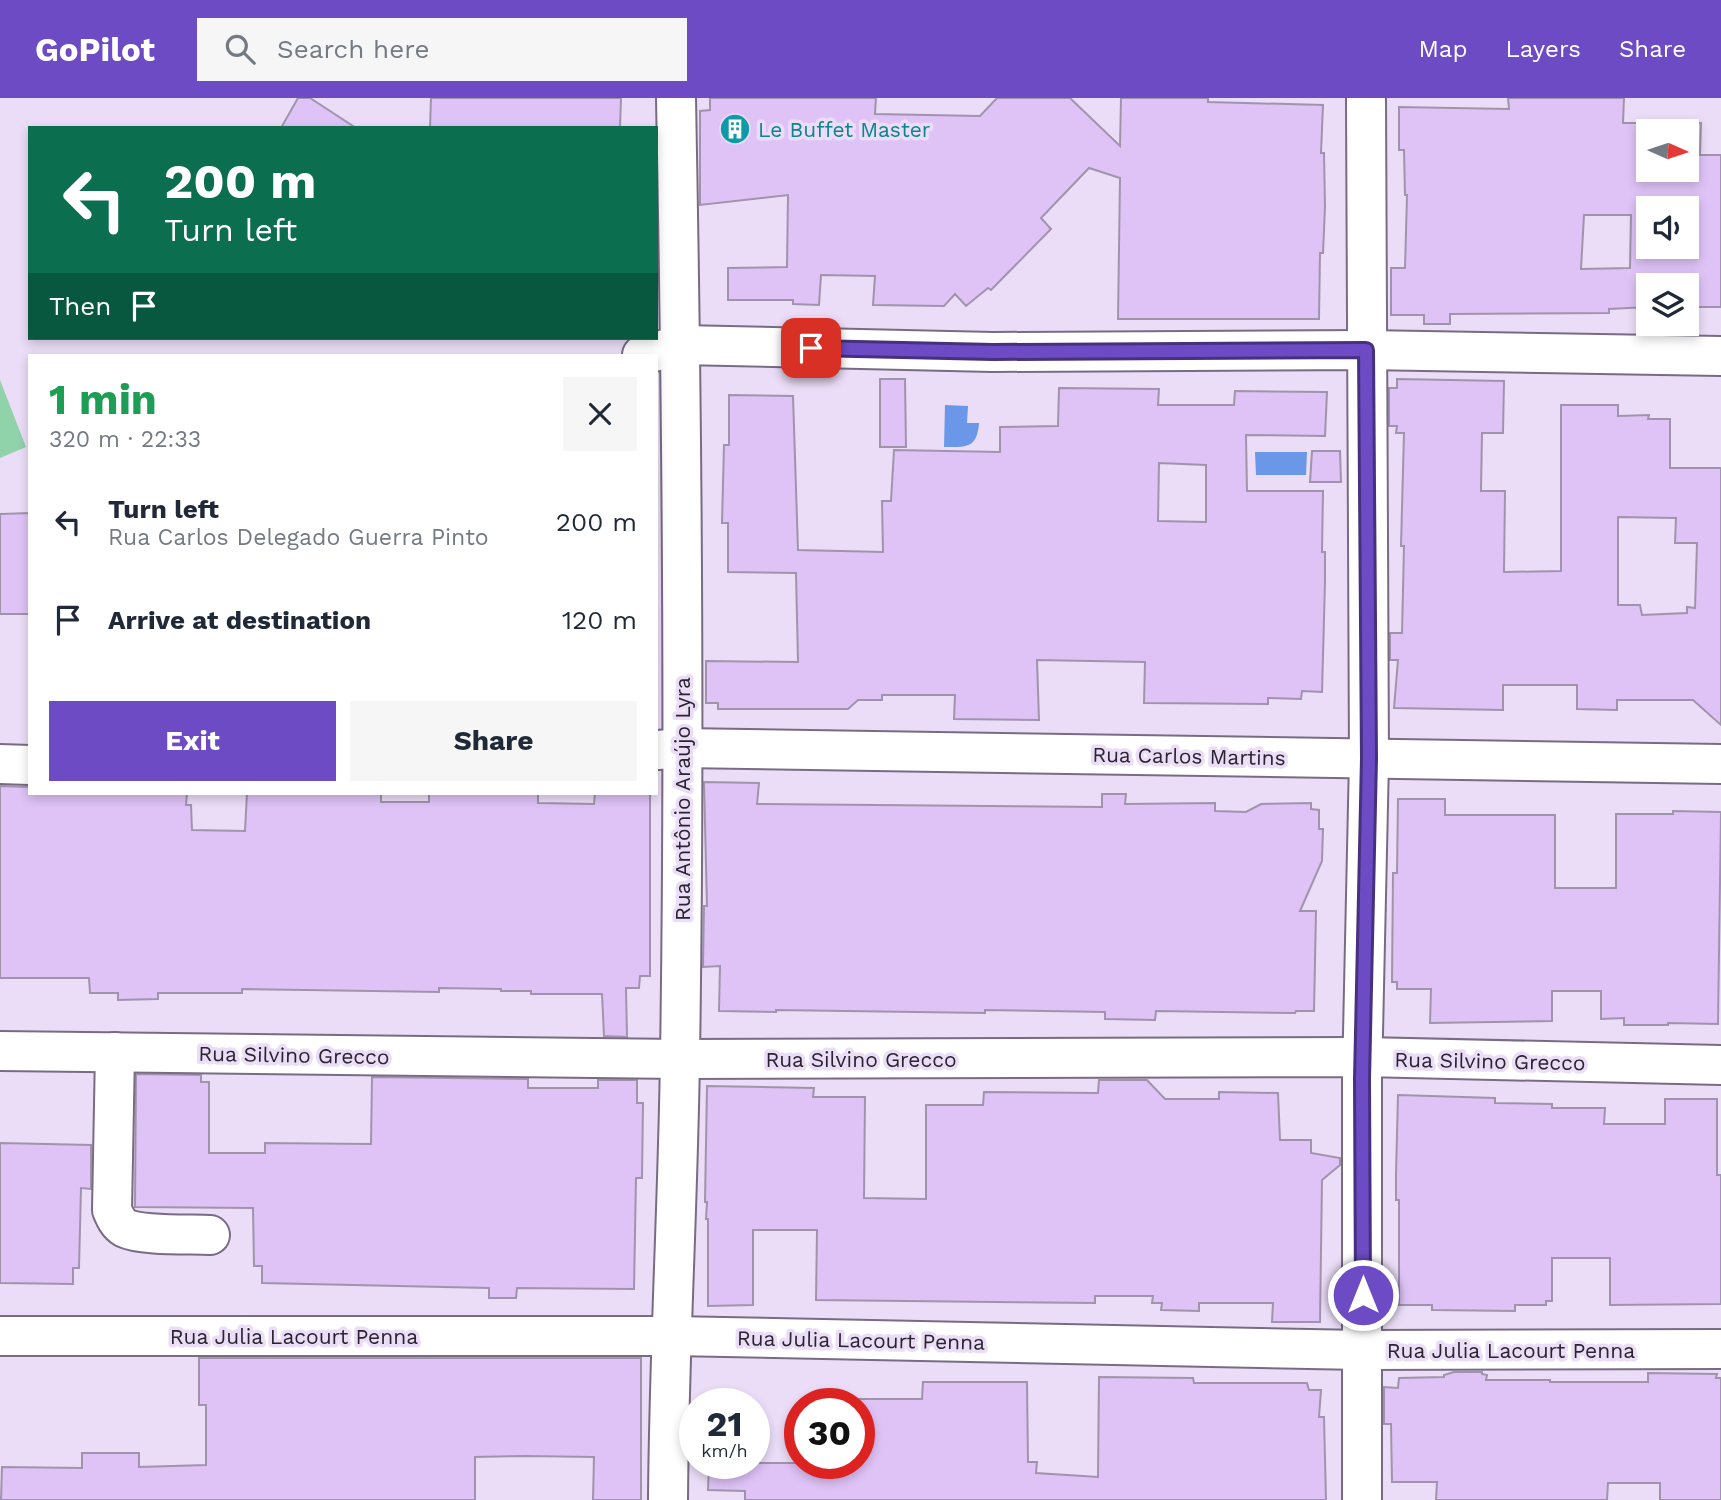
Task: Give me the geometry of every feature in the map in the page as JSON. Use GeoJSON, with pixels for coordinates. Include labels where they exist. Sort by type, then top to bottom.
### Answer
{"type":"FeatureCollection","features":[{"type":"Feature","properties":{"kind":"street","name":"Rua Antônio Araújo Lyra"},"geometry":{"type":"LineString","coordinates":[[668,1500],[680,1059],[669,749],[681,345],[668,271],[676,98]]}},
{"type":"Feature","properties":{"kind":"street"},"geometry":{"type":"LineString","coordinates":[[1362,1500],[1361,1350],[1369,758],[1366,98]]}},
{"type":"Feature","properties":{"kind":"street"},"geometry":{"type":"LineString","coordinates":[[646,354],[681,345],[993,352],[1366,350],[1721,356]]}},
{"type":"Feature","properties":{"kind":"street","name":"Rua Carlos Martins"},"geometry":{"type":"LineString","coordinates":[[669,749],[1721,764]]}},
{"type":"Feature","properties":{"kind":"street"},"geometry":{"type":"LineString","coordinates":[[0,764],[28,765]]}},
{"type":"Feature","properties":{"kind":"street","name":"Rua Silvino Grecco"},"geometry":{"type":"LineString","coordinates":[[0,1051],[680,1059],[1364,1057],[1721,1065]]}},
{"type":"Feature","properties":{"kind":"street"},"geometry":{"type":"LineString","coordinates":[[115,1052],[112,1210],[117,1221],[124,1227],[137,1231],[210,1235]]}},
{"type":"Feature","properties":{"kind":"street","name":"Rua Julia Lacourt Penna"},"geometry":{"type":"LineString","coordinates":[[0,1336],[672,1336],[1361,1350],[1721,1349]]}},
{"type":"Feature","properties":{"kind":"green space"},"geometry":{"type":"Polygon","coordinates":[[[0,380],[26,447],[0,458],[0,380]]]}},
{"type":"Feature","properties":{"kind":"water"},"geometry":{"type":"Polygon","coordinates":[[[945,405],[968,406],[967,423],[979,423],[976,438],[969,445],[944,447],[945,405]]]}},
{"type":"Feature","properties":{"kind":"water"},"geometry":{"type":"Polygon","coordinates":[[[1255,452],[1307,452],[1306,475],[1256,475],[1255,452]]]}},
{"type":"Feature","properties":{"kind":"building"},"geometry":{"type":"Polygon","coordinates":[[[298,98],[310,98],[353,126],[282,126],[298,98]]]}},
{"type":"Feature","properties":{"kind":"building"},"geometry":{"type":"Polygon","coordinates":[[[431,98],[621,98],[620,126],[430,126],[431,98]]]}},
{"type":"Feature","properties":{"kind":"building"},"geometry":{"type":"Polygon","coordinates":[[[710,98],[876,98],[875,114],[980,116],[997,98],[1070,98],[1120,146],[1121,98],[1208,98],[1208,102],[1323,105],[1321,153],[1324,153],[1325,207],[1323,253],[1320,253],[1319,319],[1118,319],[1120,178],[1089,168],[1041,218],[1051,229],[991,290],[988,288],[966,306],[955,294],[944,306],[873,305],[875,276],[821,275],[819,305],[793,304],[793,300],[728,300],[728,268],[787,267],[788,195],[700,205],[700,111],[710,110],[710,98]]]}},
{"type":"Feature","properties":{"kind":"building"},"geometry":{"type":"Polygon","coordinates":[[[1508,98],[1624,98],[1623,123],[1636,123],[1636,182],[1699,182],[1701,123],[1700,155],[1721,155],[1721,307],[1699,307],[1699,273],[1636,273],[1636,308],[1609,309],[1609,313],[1450,314],[1450,324],[1424,324],[1424,315],[1391,315],[1391,268],[1405,268],[1407,195],[1404,150],[1399,150],[1399,107],[1509,109],[1508,98]],[[1584,215],[1581,269],[1630,268],[1631,215],[1584,215]]]}},
{"type":"Feature","properties":{"kind":"building"},"geometry":{"type":"Polygon","coordinates":[[[880,379],[905,379],[906,447],[880,447],[880,379]]]}},
{"type":"Feature","properties":{"kind":"building"},"geometry":{"type":"Polygon","coordinates":[[[1397,379],[1504,381],[1503,433],[1482,433],[1481,491],[1505,491],[1504,572],[1561,571],[1561,405],[1618,405],[1618,416],[1649,415],[1648,419],[1670,419],[1670,468],[1721,468],[1721,725],[1693,700],[1617,700],[1617,710],[1577,709],[1577,685],[1503,685],[1503,710],[1394,708],[1398,660],[1390,660],[1390,633],[1402,633],[1404,546],[1401,546],[1404,433],[1396,433],[1397,426],[1389,426],[1389,388],[1397,388],[1397,379]],[[1618,517],[1618,605],[1640,605],[1642,615],[1687,613],[1687,607],[1695,608],[1697,543],[1675,543],[1676,518],[1618,517]]]}},
{"type":"Feature","properties":{"kind":"building"},"geometry":{"type":"Polygon","coordinates":[[[1059,388],[1159,389],[1158,405],[1234,405],[1235,391],[1327,392],[1325,436],[1246,435],[1247,491],[1323,491],[1322,552],[1325,552],[1325,582],[1322,692],[1302,691],[1301,699],[1268,698],[1268,704],[1144,703],[1145,662],[1037,660],[1039,720],[954,719],[955,695],[882,695],[882,700],[858,700],[848,709],[718,709],[718,703],[706,703],[706,661],[798,662],[796,573],[728,572],[728,523],[722,523],[724,445],[729,445],[729,395],[793,396],[798,550],[883,552],[882,501],[891,501],[894,450],[1000,452],[1000,427],[1058,426],[1059,388]],[[1159,463],[1158,521],[1206,522],[1206,465],[1159,463]]]}},
{"type":"Feature","properties":{"kind":"building"},"geometry":{"type":"Polygon","coordinates":[[[1312,451],[1340,451],[1341,482],[1310,482],[1312,451]]]}},
{"type":"Feature","properties":{"kind":"building"},"geometry":{"type":"Polygon","coordinates":[[[28,513],[28,614],[0,614],[0,514],[28,513]]]}},
{"type":"Feature","properties":{"kind":"building"},"geometry":{"type":"Polygon","coordinates":[[[704,782],[759,783],[757,804],[1102,807],[1102,794],[1126,794],[1125,804],[1215,803],[1215,811],[1246,812],[1261,804],[1311,803],[1311,809],[1319,810],[1319,829],[1323,829],[1322,861],[1300,911],[1316,911],[1314,1011],[1156,1011],[1155,1020],[1105,1019],[1105,1012],[719,1011],[720,966],[703,967],[704,906],[707,906],[704,782]]]}},
{"type":"Feature","properties":{"kind":"building"},"geometry":{"type":"Polygon","coordinates":[[[0,786],[28,787],[28,795],[187,795],[186,805],[191,805],[192,830],[245,831],[247,795],[381,795],[381,802],[429,802],[429,795],[538,795],[538,803],[594,804],[595,795],[650,795],[650,976],[640,976],[639,988],[626,988],[627,1037],[604,1036],[602,994],[531,994],[531,991],[501,989],[439,988],[439,992],[242,989],[242,993],[158,993],[158,999],[118,1000],[118,993],[90,993],[89,978],[0,978],[0,786]]]}},
{"type":"Feature","properties":{"kind":"building"},"geometry":{"type":"Polygon","coordinates":[[[1398,799],[1445,799],[1445,815],[1555,815],[1555,888],[1616,888],[1616,814],[1721,812],[1718,1024],[1624,1025],[1624,1018],[1601,1019],[1601,991],[1552,991],[1552,1021],[1430,1023],[1431,989],[1397,989],[1397,982],[1392,982],[1393,873],[1397,873],[1398,799]]]}},
{"type":"Feature","properties":{"kind":"building"},"geometry":{"type":"Polygon","coordinates":[[[136,1074],[201,1075],[201,1082],[209,1082],[209,1153],[265,1153],[265,1143],[371,1144],[372,1077],[528,1079],[528,1088],[598,1088],[598,1080],[637,1080],[637,1103],[643,1103],[642,1178],[636,1178],[634,1289],[517,1288],[516,1298],[489,1298],[489,1288],[262,1283],[262,1266],[254,1266],[253,1208],[135,1207],[136,1074]]]}},
{"type":"Feature","properties":{"kind":"building"},"geometry":{"type":"Polygon","coordinates":[[[1099,1080],[1147,1080],[1165,1099],[1219,1099],[1219,1092],[1278,1093],[1280,1140],[1311,1140],[1311,1153],[1340,1158],[1340,1165],[1322,1180],[1320,1322],[1272,1322],[1273,1303],[1199,1303],[1199,1311],[1161,1310],[1162,1303],[1152,1303],[1153,1296],[1095,1296],[1095,1303],[816,1300],[817,1230],[753,1230],[753,1305],[708,1306],[708,1219],[705,1202],[707,1086],[814,1088],[813,1097],[865,1097],[864,1198],[926,1199],[926,1105],[983,1105],[984,1092],[1098,1093],[1099,1080]]]}},
{"type":"Feature","properties":{"kind":"building"},"geometry":{"type":"Polygon","coordinates":[[[1398,1095],[1495,1098],[1495,1103],[1552,1104],[1552,1108],[1605,1108],[1604,1124],[1665,1124],[1665,1099],[1717,1099],[1717,1175],[1721,1175],[1721,1304],[1610,1305],[1610,1258],[1552,1258],[1552,1301],[1546,1301],[1546,1305],[1515,1305],[1515,1311],[1432,1310],[1432,1305],[1399,1305],[1399,1200],[1396,1200],[1398,1095]]]}},
{"type":"Feature","properties":{"kind":"building"},"geometry":{"type":"Polygon","coordinates":[[[0,1143],[91,1145],[91,1189],[81,1188],[79,1268],[73,1268],[73,1284],[0,1283],[0,1143]]]}},
{"type":"Feature","properties":{"kind":"building"},"geometry":{"type":"Polygon","coordinates":[[[199,1358],[641,1358],[641,1500],[593,1500],[594,1457],[526,1456],[475,1457],[475,1500],[1,1500],[2,1467],[82,1468],[82,1453],[139,1453],[139,1467],[206,1465],[206,1405],[199,1405],[199,1358]]]}},
{"type":"Feature","properties":{"kind":"building"},"geometry":{"type":"Polygon","coordinates":[[[1454,1372],[1482,1372],[1487,1375],[1486,1380],[1550,1382],[1648,1382],[1648,1373],[1717,1374],[1716,1378],[1721,1378],[1721,1500],[1660,1500],[1660,1483],[1608,1483],[1607,1500],[1436,1500],[1437,1482],[1392,1482],[1391,1424],[1384,1424],[1384,1387],[1398,1388],[1399,1378],[1444,1377],[1454,1372]]]}},
{"type":"Feature","properties":{"kind":"building"},"geometry":{"type":"Polygon","coordinates":[[[1099,1377],[1193,1378],[1194,1383],[1307,1383],[1309,1390],[1321,1390],[1319,1417],[1324,1417],[1326,1500],[745,1500],[745,1491],[708,1490],[708,1479],[770,1479],[770,1463],[784,1463],[784,1479],[875,1479],[875,1399],[922,1399],[923,1382],[1027,1382],[1028,1462],[1037,1462],[1036,1473],[1098,1477],[1099,1377]]]}},
{"type":"Feature","properties":{"kind":"place","name":"Le Buffet Master"},"geometry":{"type":"Point","coordinates":[735,129]}},
{"type":"Feature","properties":{"kind":"route"},"geometry":{"type":"LineString","coordinates":[[811,348],[993,352],[1366,350],[1369,758],[1362,1079],[1363,1295]]}}]}
